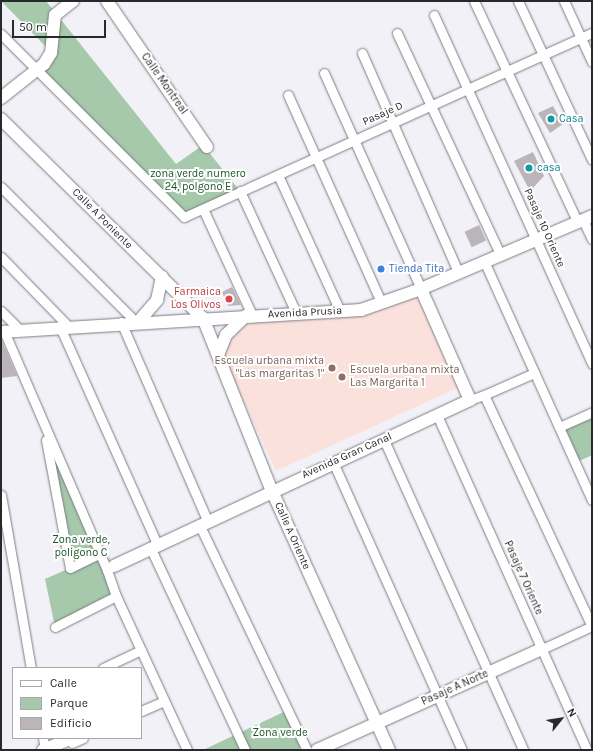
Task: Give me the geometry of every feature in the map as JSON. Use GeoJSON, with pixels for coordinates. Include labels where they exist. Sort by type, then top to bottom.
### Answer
{"type":"FeatureCollection","features":[{"type":"Feature","properties":{"kind":"street"},"geometry":{"type":"LineString","coordinates":[[1,98],[36,70],[51,52],[55,15],[73,1]]}},
{"type":"Feature","properties":{"kind":"street","name":"Calle Montreal"},"geometry":{"type":"LineString","coordinates":[[107,1],[207,147]]}},
{"type":"Feature","properties":{"kind":"street"},"geometry":{"type":"LineString","coordinates":[[474,1],[507,71],[584,220],[592,239]]}},
{"type":"Feature","properties":{"kind":"street"},"geometry":{"type":"LineString","coordinates":[[518,1],[592,160]]}},
{"type":"Feature","properties":{"kind":"street"},"geometry":{"type":"LineString","coordinates":[[564,1],[592,62]]}},
{"type":"Feature","properties":{"kind":"street","name":"Pasaje 10 Oriente"},"geometry":{"type":"LineString","coordinates":[[434,15],[592,364]]}},
{"type":"Feature","properties":{"kind":"street"},"geometry":{"type":"LineString","coordinates":[[397,33],[500,254]]}},
{"type":"Feature","properties":{"kind":"street","name":"Pasaje D"},"geometry":{"type":"LineString","coordinates":[[36,70],[184,217],[592,33]]}},
{"type":"Feature","properties":{"kind":"street"},"geometry":{"type":"LineString","coordinates":[[1,34],[36,70]]}},
{"type":"Feature","properties":{"kind":"street"},"geometry":{"type":"LineString","coordinates":[[362,53],[458,272]]}},
{"type":"Feature","properties":{"kind":"street"},"geometry":{"type":"LineString","coordinates":[[324,73],[470,400],[534,372]]}},
{"type":"Feature","properties":{"kind":"street"},"geometry":{"type":"LineString","coordinates":[[288,95],[381,302]]}},
{"type":"Feature","properties":{"kind":"street","name":"Calle A Poniente"},"geometry":{"type":"LineString","coordinates":[[1,119],[203,318]]}},
{"type":"Feature","properties":{"kind":"street"},"geometry":{"type":"LineString","coordinates":[[278,175],[340,311]]}},
{"type":"Feature","properties":{"kind":"street"},"geometry":{"type":"LineString","coordinates":[[1,187],[137,321],[157,300],[162,277]]}},
{"type":"Feature","properties":{"kind":"street"},"geometry":{"type":"LineString","coordinates":[[240,192],[296,313]]}},
{"type":"Feature","properties":{"kind":"street"},"geometry":{"type":"LineString","coordinates":[[203,208],[249,316],[226,335],[218,355]]}},
{"type":"Feature","properties":{"kind":"street","name":"Avenida Prusia"},"geometry":{"type":"LineString","coordinates":[[3,332],[137,321],[361,310],[421,289],[500,254],[584,220]]}},
{"type":"Feature","properties":{"kind":"street"},"geometry":{"type":"LineString","coordinates":[[1,257],[64,326],[153,545],[245,750]]}},
{"type":"Feature","properties":{"kind":"street"},"geometry":{"type":"LineString","coordinates":[[484,261],[592,500]]}},
{"type":"Feature","properties":{"kind":"street"},"geometry":{"type":"LineString","coordinates":[[1,311],[20,330]]}},
{"type":"Feature","properties":{"kind":"street","name":"Calle A Oriente"},"geometry":{"type":"LineString","coordinates":[[203,318],[272,491],[389,750]]}},
{"type":"Feature","properties":{"kind":"street"},"geometry":{"type":"LineString","coordinates":[[121,322],[203,522],[307,750]]}},
{"type":"Feature","properties":{"kind":"street"},"geometry":{"type":"LineString","coordinates":[[3,332],[99,554],[111,568],[116,596],[186,750]]}},
{"type":"Feature","properties":{"kind":"street"},"geometry":{"type":"LineString","coordinates":[[484,395],[592,626]]}},
{"type":"Feature","properties":{"kind":"street","name":"Avenida Gran Canal"},"geometry":{"type":"LineString","coordinates":[[111,568],[153,545],[470,400]]}},
{"type":"Feature","properties":{"kind":"street"},"geometry":{"type":"LineString","coordinates":[[559,427],[592,412]]}},
{"type":"Feature","properties":{"kind":"street","name":"Pasaje 7 Oriente"},"geometry":{"type":"LineString","coordinates":[[437,415],[587,750]]}},
{"type":"Feature","properties":{"kind":"street"},"geometry":{"type":"LineString","coordinates":[[43,422],[70,568],[99,554]]}},
{"type":"Feature","properties":{"kind":"street"},"geometry":{"type":"LineString","coordinates":[[384,440],[523,750]]}},
{"type":"Feature","properties":{"kind":"street"},"geometry":{"type":"LineString","coordinates":[[333,462],[462,750]]}},
{"type":"Feature","properties":{"kind":"street"},"geometry":{"type":"LineString","coordinates":[[1,495],[31,667]]}},
{"type":"Feature","properties":{"kind":"street"},"geometry":{"type":"LineString","coordinates":[[54,627],[116,596]]}},
{"type":"Feature","properties":{"kind":"street","name":"Pasaje A Norte"},"geometry":{"type":"LineString","coordinates":[[317,750],[592,626]]}},
{"type":"Feature","properties":{"kind":"street"},"geometry":{"type":"LineString","coordinates":[[105,667],[141,650]]}},
{"type":"Feature","properties":{"kind":"street"},"geometry":{"type":"LineString","coordinates":[[142,711],[164,701]]}},
{"type":"Feature","properties":{"kind":"street"},"geometry":{"type":"LineString","coordinates":[[44,746],[70,743],[81,739]]}},
{"type":"Feature","properties":{"kind":"shaded area","name":"Escuela urbana mixta Las Margarita 1"},"geometry":{"type":"Polygon","coordinates":[[[418,297],[457,388],[276,471],[227,365],[224,347],[243,322],[359,314],[418,297]]]}},
{"type":"Feature","properties":{"kind":"green space","name":"zona verde numero 24, polgono E"},"geometry":{"type":"Polygon","coordinates":[[[1,1],[46,1],[176,164],[203,145],[240,191],[184,217],[36,70],[51,52],[1,1]]]}},
{"type":"Feature","properties":{"kind":"green space"},"geometry":{"type":"Polygon","coordinates":[[[592,412],[592,455],[575,463],[559,427],[592,412]]]}},
{"type":"Feature","properties":{"kind":"green space","name":"Zona verde, poligono C"},"geometry":{"type":"Polygon","coordinates":[[[43,422],[116,596],[55,627],[45,579],[70,568],[43,422]]]}},
{"type":"Feature","properties":{"kind":"green space","name":"Zona verde"},"geometry":{"type":"Polygon","coordinates":[[[288,710],[305,746],[296,750],[203,750],[288,710]]]}},
{"type":"Feature","properties":{"kind":"building","name":"Casa"},"geometry":{"type":"Polygon","coordinates":[[[553,106],[563,124],[550,133],[538,113],[553,106]]]}},
{"type":"Feature","properties":{"kind":"building","name":"casa"},"geometry":{"type":"Polygon","coordinates":[[[533,152],[544,176],[530,191],[514,161],[533,152]]]}},
{"type":"Feature","properties":{"kind":"building"},"geometry":{"type":"Polygon","coordinates":[[[479,225],[486,240],[472,247],[464,232],[479,225]]]}},
{"type":"Feature","properties":{"kind":"building"},"geometry":{"type":"Polygon","coordinates":[[[232,287],[241,305],[228,306],[222,292],[232,287]]]}},
{"type":"Feature","properties":{"kind":"building"},"geometry":{"type":"Polygon","coordinates":[[[1,339],[17,376],[1,378],[1,339]]]}},
{"type":"Feature","properties":{"kind":"place","name":"Casa"},"geometry":{"type":"Point","coordinates":[551,119]}},
{"type":"Feature","properties":{"kind":"place","name":"casa"},"geometry":{"type":"Point","coordinates":[529,168]}},
{"type":"Feature","properties":{"kind":"place","name":"Tienda Tita"},"geometry":{"type":"Point","coordinates":[381,269]}},
{"type":"Feature","properties":{"kind":"place","name":"Farmaica Los Olivos"},"geometry":{"type":"Point","coordinates":[229,299]}},
{"type":"Feature","properties":{"kind":"place","name":"Escuela urbana mixta \"Las margaritas 1\""},"geometry":{"type":"Point","coordinates":[332,368]}},
{"type":"Feature","properties":{"kind":"place","name":"Escuela urbana mixta Las Margarita 1"},"geometry":{"type":"Point","coordinates":[342,377]}}]}
